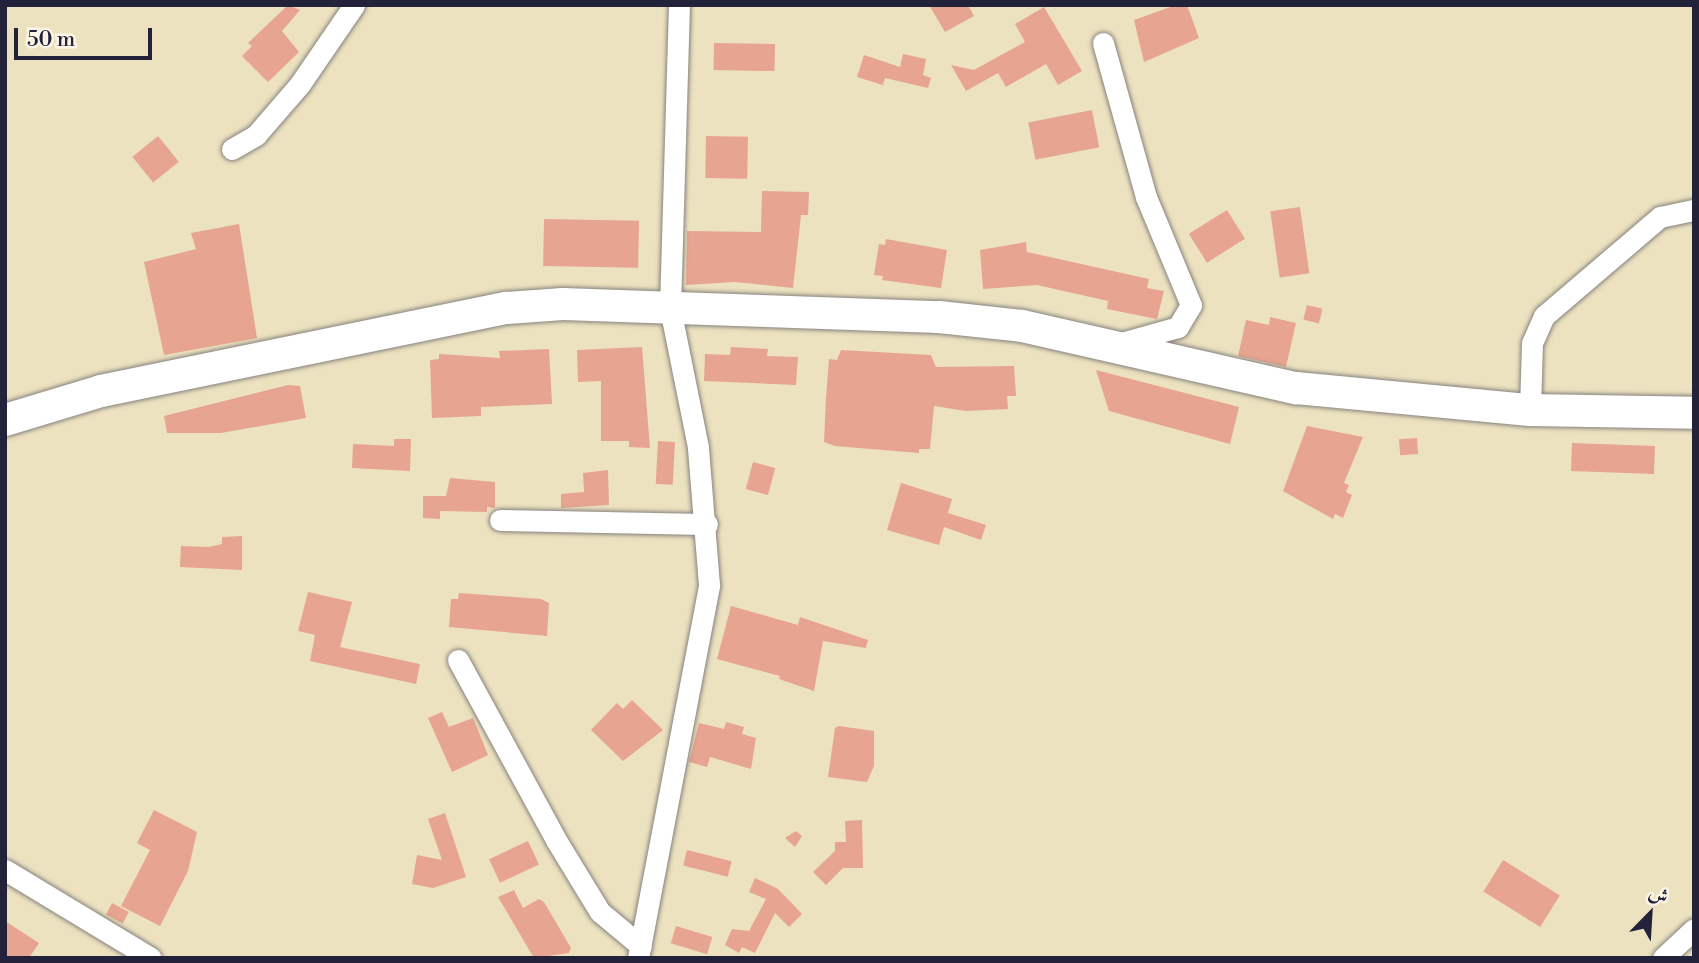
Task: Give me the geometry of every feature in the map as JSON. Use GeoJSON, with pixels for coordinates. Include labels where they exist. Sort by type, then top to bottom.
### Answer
{"type":"FeatureCollection","features":[{"type":"Feature","properties":{"kind":"main road"},"geometry":{"type":"LineString","coordinates":[[5,420],[101,391],[507,308],[563,304],[939,317],[1022,326],[1296,388],[1530,410],[1694,413]]}},
{"type":"Feature","properties":{"kind":"street"},"geometry":{"type":"LineString","coordinates":[[232,149],[256,135],[300,84],[354,5]]}},
{"type":"Feature","properties":{"kind":"street"},"geometry":{"type":"LineString","coordinates":[[640,952],[699,658],[709,585],[707,524],[698,447],[670,308],[679,5]]}},
{"type":"Feature","properties":{"kind":"street"},"geometry":{"type":"LineString","coordinates":[[1103,43],[1146,197],[1191,305],[1178,327],[1112,345]]}},
{"type":"Feature","properties":{"kind":"street"},"geometry":{"type":"LineString","coordinates":[[1530,410],[1532,343],[1545,316],[1660,217],[1694,210]]}},
{"type":"Feature","properties":{"kind":"street"},"geometry":{"type":"LineString","coordinates":[[500,520],[707,524]]}},
{"type":"Feature","properties":{"kind":"street"},"geometry":{"type":"LineString","coordinates":[[458,660],[594,902],[640,952]]}},
{"type":"Feature","properties":{"kind":"street"},"geometry":{"type":"LineString","coordinates":[[5,870],[151,958]]}},
{"type":"Feature","properties":{"kind":"street"},"geometry":{"type":"LineString","coordinates":[[1663,958],[1694,929]]}},
{"type":"Feature","properties":{"kind":"building"},"geometry":{"type":"Polygon","coordinates":[[[288,5],[300,10],[282,31],[299,52],[268,82],[242,56],[252,46],[248,43],[288,5]]]}},
{"type":"Feature","properties":{"kind":"building"},"geometry":{"type":"Polygon","coordinates":[[[929,5],[968,5],[974,16],[945,32],[929,5]]]}},
{"type":"Feature","properties":{"kind":"building"},"geometry":{"type":"Polygon","coordinates":[[[1176,5],[1187,5],[1199,38],[1144,62],[1134,20],[1176,5]]]}},
{"type":"Feature","properties":{"kind":"building"},"geometry":{"type":"Polygon","coordinates":[[[1044,7],[1082,71],[1058,85],[1046,64],[1006,87],[998,73],[966,91],[951,65],[974,70],[1025,42],[1015,24],[1044,7]]]}},
{"type":"Feature","properties":{"kind":"building"},"geometry":{"type":"Polygon","coordinates":[[[714,43],[775,44],[775,71],[714,70],[714,43]]]}},
{"type":"Feature","properties":{"kind":"building"},"geometry":{"type":"Polygon","coordinates":[[[903,54],[926,59],[923,75],[931,78],[928,88],[885,78],[883,85],[857,77],[864,55],[900,67],[903,54]]]}},
{"type":"Feature","properties":{"kind":"building"},"geometry":{"type":"Polygon","coordinates":[[[1092,110],[1099,147],[1035,160],[1028,122],[1092,110]]]}},
{"type":"Feature","properties":{"kind":"building"},"geometry":{"type":"Polygon","coordinates":[[[158,136],[179,162],[153,182],[132,157],[158,136]]]}},
{"type":"Feature","properties":{"kind":"building"},"geometry":{"type":"Polygon","coordinates":[[[706,136],[748,137],[747,179],[705,178],[706,136]]]}},
{"type":"Feature","properties":{"kind":"building"},"geometry":{"type":"Polygon","coordinates":[[[762,191],[809,192],[808,215],[801,215],[793,288],[735,282],[686,285],[687,231],[761,232],[762,191]]]}},
{"type":"Feature","properties":{"kind":"building"},"geometry":{"type":"Polygon","coordinates":[[[1300,207],[1309,273],[1280,278],[1270,211],[1300,207]]]}},
{"type":"Feature","properties":{"kind":"building"},"geometry":{"type":"Polygon","coordinates":[[[1227,210],[1245,239],[1207,263],[1189,234],[1227,210]]]}},
{"type":"Feature","properties":{"kind":"building"},"geometry":{"type":"Polygon","coordinates":[[[544,219],[639,221],[638,268],[543,266],[544,219]]]}},
{"type":"Feature","properties":{"kind":"building"},"geometry":{"type":"Polygon","coordinates":[[[239,224],[257,338],[164,355],[144,262],[196,249],[191,233],[239,224]]]}},
{"type":"Feature","properties":{"kind":"building"},"geometry":{"type":"Polygon","coordinates":[[[886,239],[947,250],[941,288],[882,280],[883,276],[874,275],[879,244],[885,245],[886,239]]]}},
{"type":"Feature","properties":{"kind":"building"},"geometry":{"type":"Polygon","coordinates":[[[1026,242],[1027,252],[1149,279],[1147,288],[1164,291],[1157,319],[1107,309],[1108,301],[1037,285],[983,289],[980,250],[1026,242]]]}},
{"type":"Feature","properties":{"kind":"building"},"geometry":{"type":"Polygon","coordinates":[[[1307,305],[1323,309],[1319,323],[1303,320],[1307,305]]]}},
{"type":"Feature","properties":{"kind":"building"},"geometry":{"type":"Polygon","coordinates":[[[1270,317],[1296,323],[1286,367],[1238,356],[1246,320],[1269,325],[1270,317]]]}},
{"type":"Feature","properties":{"kind":"building"},"geometry":{"type":"Polygon","coordinates":[[[642,347],[650,448],[629,447],[629,441],[601,441],[601,381],[578,382],[577,350],[642,347]]]}},
{"type":"Feature","properties":{"kind":"building"},"geometry":{"type":"Polygon","coordinates":[[[731,347],[768,349],[767,356],[798,357],[796,385],[704,381],[705,354],[730,355],[731,347]]]}},
{"type":"Feature","properties":{"kind":"building"},"geometry":{"type":"Polygon","coordinates":[[[549,349],[552,404],[481,407],[481,416],[432,418],[430,360],[439,359],[439,354],[500,358],[499,351],[549,349]]]}},
{"type":"Feature","properties":{"kind":"building"},"geometry":{"type":"Polygon","coordinates":[[[841,350],[931,355],[936,367],[1014,366],[1016,396],[1007,396],[1008,409],[966,411],[934,406],[930,449],[919,449],[919,453],[835,446],[824,442],[826,398],[829,359],[837,360],[841,350]]]}},
{"type":"Feature","properties":{"kind":"building"},"geometry":{"type":"Polygon","coordinates":[[[1096,370],[1239,407],[1230,444],[1109,411],[1096,370]]]}},
{"type":"Feature","properties":{"kind":"building"},"geometry":{"type":"Polygon","coordinates":[[[288,385],[300,386],[306,418],[221,433],[167,433],[164,416],[288,385]]]}},
{"type":"Feature","properties":{"kind":"building"},"geometry":{"type":"Polygon","coordinates":[[[1307,426],[1363,437],[1344,483],[1349,485],[1346,492],[1352,495],[1343,518],[1335,514],[1333,519],[1283,491],[1307,426]]]}},
{"type":"Feature","properties":{"kind":"building"},"geometry":{"type":"Polygon","coordinates":[[[1417,438],[1418,454],[1400,455],[1399,439],[1417,438]]]}},
{"type":"Feature","properties":{"kind":"building"},"geometry":{"type":"Polygon","coordinates":[[[394,439],[411,439],[410,471],[352,468],[353,444],[394,446],[394,439]]]}},
{"type":"Feature","properties":{"kind":"building"},"geometry":{"type":"Polygon","coordinates":[[[658,441],[675,442],[673,485],[656,484],[658,441]]]}},
{"type":"Feature","properties":{"kind":"building"},"geometry":{"type":"Polygon","coordinates":[[[1572,443],[1655,446],[1654,474],[1571,471],[1572,443]]]}},
{"type":"Feature","properties":{"kind":"building"},"geometry":{"type":"Polygon","coordinates":[[[753,462],[775,468],[768,495],[746,489],[753,462]]]}},
{"type":"Feature","properties":{"kind":"building"},"geometry":{"type":"Polygon","coordinates":[[[608,470],[609,505],[561,508],[561,494],[584,492],[583,473],[608,470]]]}},
{"type":"Feature","properties":{"kind":"building"},"geometry":{"type":"Polygon","coordinates":[[[450,478],[495,482],[495,508],[487,507],[487,512],[440,511],[440,519],[423,518],[423,496],[446,496],[450,478]]]}},
{"type":"Feature","properties":{"kind":"building"},"geometry":{"type":"Polygon","coordinates":[[[901,483],[952,499],[948,513],[986,525],[981,540],[944,527],[939,545],[887,530],[901,483]]]}},
{"type":"Feature","properties":{"kind":"building"},"geometry":{"type":"Polygon","coordinates":[[[242,536],[242,570],[180,567],[181,546],[208,547],[222,544],[222,537],[242,536]]]}},
{"type":"Feature","properties":{"kind":"building"},"geometry":{"type":"Polygon","coordinates":[[[308,592],[352,602],[340,647],[420,664],[416,684],[310,661],[315,635],[298,631],[308,592]]]}},
{"type":"Feature","properties":{"kind":"building"},"geometry":{"type":"Polygon","coordinates":[[[459,593],[541,599],[549,603],[547,636],[449,627],[451,599],[458,599],[459,593]]]}},
{"type":"Feature","properties":{"kind":"building"},"geometry":{"type":"Polygon","coordinates":[[[731,606],[798,625],[800,617],[868,640],[866,648],[823,641],[814,691],[779,679],[780,676],[717,659],[731,606]]]}},
{"type":"Feature","properties":{"kind":"building"},"geometry":{"type":"Polygon","coordinates":[[[632,700],[663,730],[623,761],[591,730],[617,703],[623,709],[632,700]]]}},
{"type":"Feature","properties":{"kind":"building"},"geometry":{"type":"Polygon","coordinates":[[[442,712],[449,727],[473,718],[488,755],[452,772],[428,718],[442,712]]]}},
{"type":"Feature","properties":{"kind":"building"},"geometry":{"type":"Polygon","coordinates":[[[726,722],[744,727],[742,734],[756,738],[751,769],[710,757],[707,767],[689,762],[699,723],[724,729],[726,722]]]}},
{"type":"Feature","properties":{"kind":"building"},"geometry":{"type":"Polygon","coordinates":[[[839,726],[874,731],[874,766],[867,782],[828,777],[835,728],[839,726]]]}},
{"type":"Feature","properties":{"kind":"building"},"geometry":{"type":"Polygon","coordinates":[[[154,810],[197,832],[188,871],[160,926],[121,906],[150,850],[137,843],[154,810]]]}},
{"type":"Feature","properties":{"kind":"building"},"geometry":{"type":"Polygon","coordinates":[[[445,813],[466,877],[433,888],[412,884],[417,855],[442,860],[428,819],[445,813]]]}},
{"type":"Feature","properties":{"kind":"building"},"geometry":{"type":"Polygon","coordinates":[[[862,820],[863,868],[843,868],[826,885],[813,872],[835,851],[835,842],[846,842],[845,821],[862,820]]]}},
{"type":"Feature","properties":{"kind":"building"},"geometry":{"type":"Polygon","coordinates":[[[796,831],[802,836],[795,847],[785,838],[796,831]]]}},
{"type":"Feature","properties":{"kind":"building"},"geometry":{"type":"Polygon","coordinates":[[[528,841],[539,865],[500,883],[489,859],[528,841]]]}},
{"type":"Feature","properties":{"kind":"building"},"geometry":{"type":"Polygon","coordinates":[[[687,850],[732,861],[728,877],[683,866],[687,850]]]}},
{"type":"Feature","properties":{"kind":"building"},"geometry":{"type":"Polygon","coordinates":[[[1503,860],[1560,896],[1540,927],[1483,891],[1503,860]]]}},
{"type":"Feature","properties":{"kind":"building"},"geometry":{"type":"Polygon","coordinates":[[[755,878],[778,889],[802,914],[789,927],[775,913],[755,953],[742,947],[739,953],[725,945],[732,929],[749,931],[766,899],[749,892],[755,878]]]}},
{"type":"Feature","properties":{"kind":"building"},"geometry":{"type":"Polygon","coordinates":[[[514,890],[523,908],[539,899],[544,902],[571,948],[569,953],[534,958],[498,897],[514,890]]]}},
{"type":"Feature","properties":{"kind":"building"},"geometry":{"type":"Polygon","coordinates":[[[112,903],[129,912],[123,923],[106,914],[112,903]]]}},
{"type":"Feature","properties":{"kind":"building"},"geometry":{"type":"Polygon","coordinates":[[[5,921],[39,943],[29,958],[5,958],[5,921]]]}},
{"type":"Feature","properties":{"kind":"building"},"geometry":{"type":"Polygon","coordinates":[[[676,926],[712,937],[707,954],[671,943],[676,926]]]}}]}
